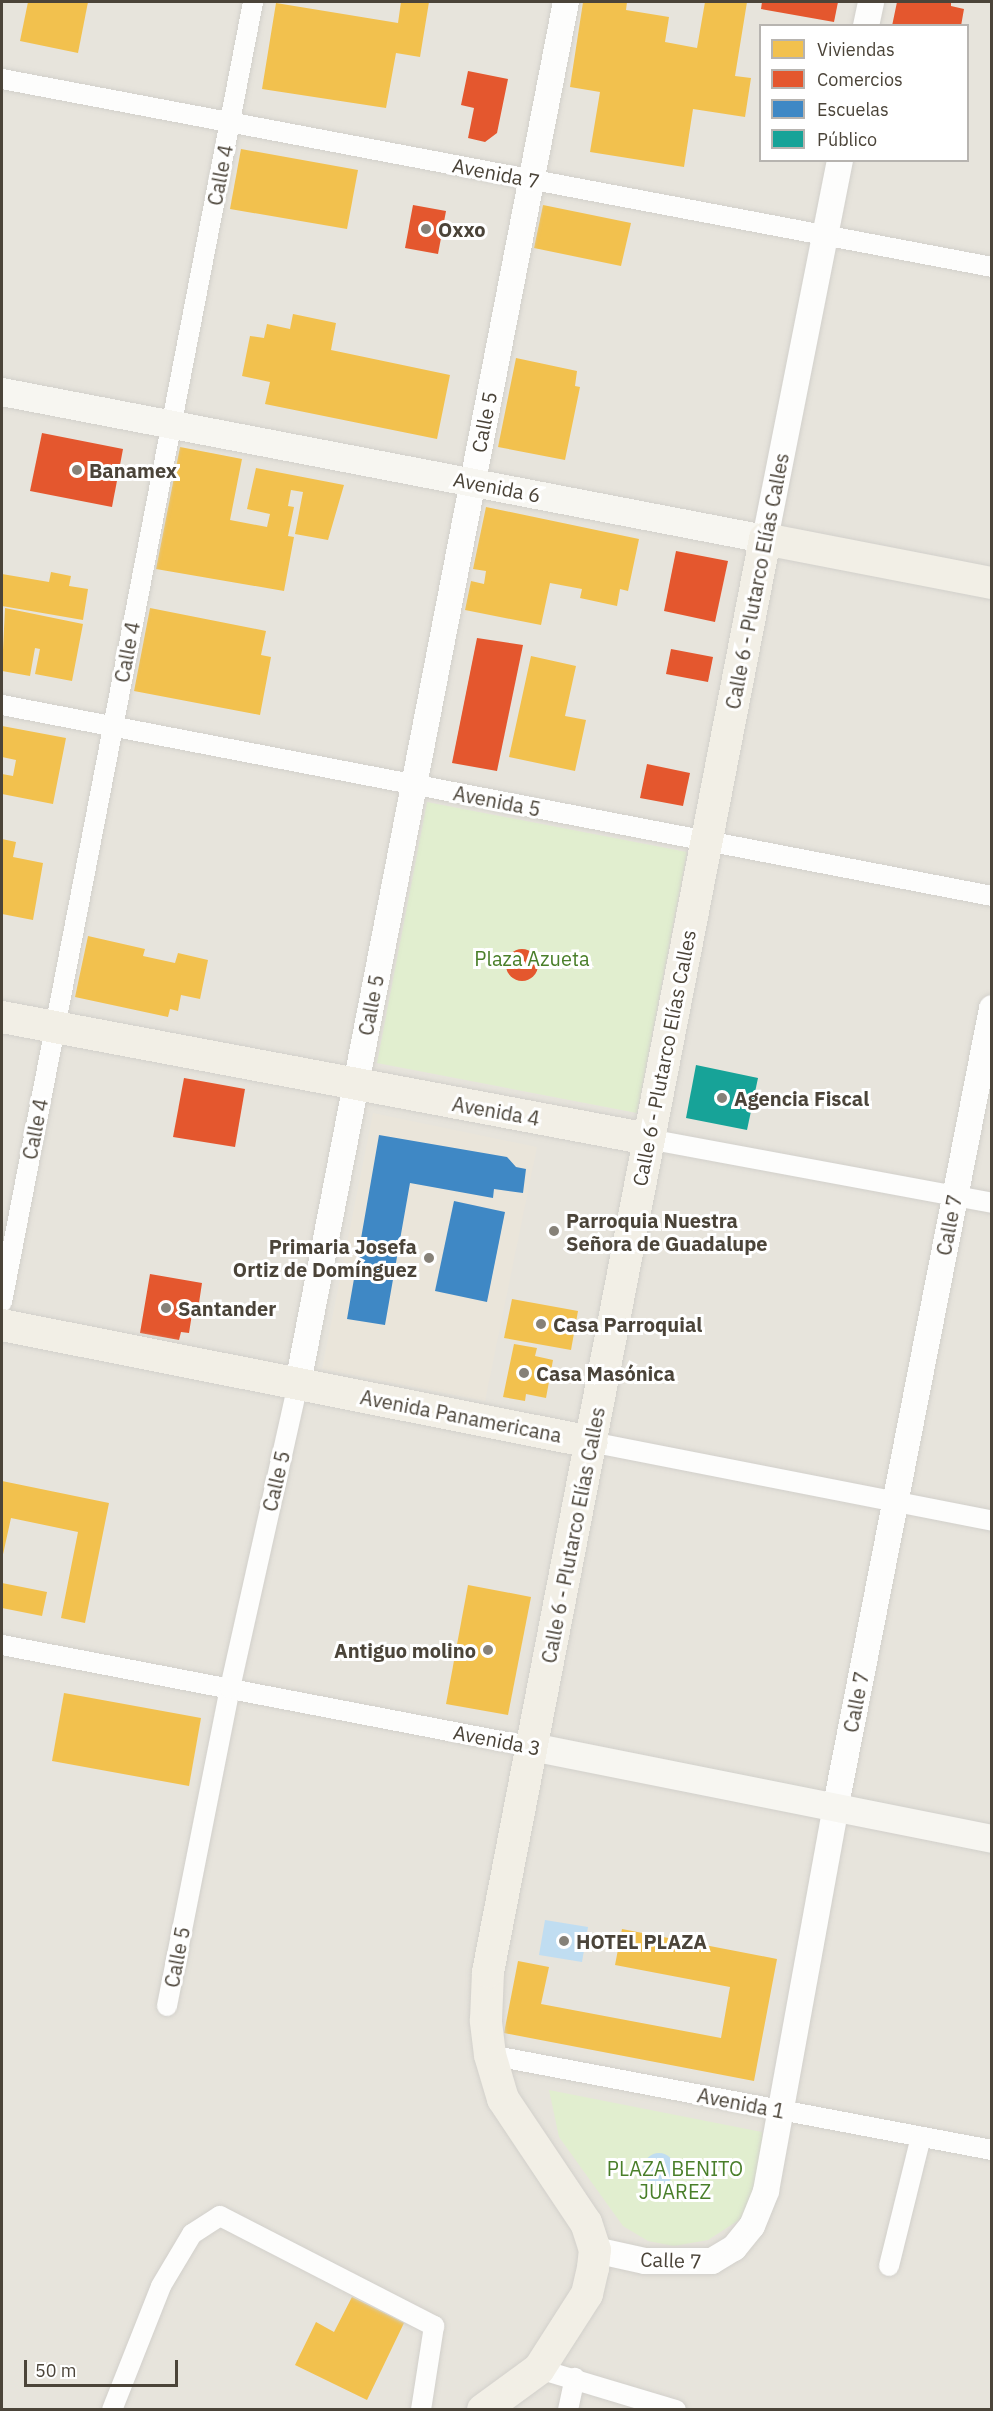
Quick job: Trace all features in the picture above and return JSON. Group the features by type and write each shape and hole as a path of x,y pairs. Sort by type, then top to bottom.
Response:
{"main road":[{"name":"Avenida 6","path":"2,392 992,583"},
{"name":"Calle 6 - Plutarco Elías Calles","path":"595,2250 586,2223 503,2099 490,2055 486,2020 488,1972 765,539"},
{"name":"Avenida 4","path":"2,1017 648,1139"},
{"name":"Avenida Panamericana","path":"2,1325 591,1442"},
{"name":"Avenida 3","path":"532,1747 835,1810 992,1839"},
{"path":"483,2409 539,2369 587,2295 595,2250"}],"street":[{"name":"Calle 4","path":"2,1302 253,2"},
{"name":"Calle 5","path":"167,2006 230,1688 298,1383 566,2"},
{"path":"866,24 871,2"},
{"name":"Avenida 7","path":"2,79 992,267"},
{"name":"Calle 6 - Plutarco Elías Calles","path":"765,539 840,162"},
{"name":"Avenida 5","path":"2,705 992,897"},
{"name":"Calle 7","path":"595,2250 682,2264 712,2261 734,2248 752,2226 766,2191 835,1810 992,1008"},
{"name":"Avenida 4","path":"648,1139 992,1203"},
{"name":"Avenida Panamericana","path":"591,1442 992,1521"},
{"name":"Avenida 3","path":"2,1645 532,1747"},
{"name":"Avenida 1","path":"490,2055 992,2150"},
{"path":"889,2266 921,2137"},
{"path":"112,2409 161,2286 192,2234 220,2216 434,2326 421,2409"},
{"path":"539,2369 676,2409"},
{"path":"568,2409 575,2378"}],"shaded area":[{"path":"2,2 991,2 991,2409 2,2409"},
{"name":"Primaria Josefa Ortiz de Domínguez","path":"373,1113 537,1147 485,1401 322,1369"}],"green space":[{"name":"Plaza Azueta","path":"427,802 687,852 637,1113 377,1063"},
{"name":"PLAZA BENITO JUAREZ","path":"549,2090 762,2132 763,2157 753,2201 739,2220 708,2240 674,2246 648,2241 623,2226 559,2137"}],"water":[{"name":"HOTEL PLAZA","path":"545,1920 588,1927 582,1962 539,1955"},
{"path":"659,2153 670,2158 675,2169 670,2180 659,2185 648,2180 643,2169 648,2158"}],"building: Viviendas":[{"path":"28,2 88,2 78,53 20,41"},
{"path":"401,2 429,2 420,57 396,53 386,108 262,89 276,3 398,23"},
{"path":"583,2 627,2 626,10 669,17 665,42 697,48 705,2 747,2 735,76 751,78 745,117 693,109 684,167 590,152 600,92 570,87"},
{"path":"241,149 358,170 347,229 230,209"},
{"path":"543,205 631,223 621,266 534,248"},
{"path":"293,314 336,323 331,350 450,375 437,439 265,404 270,382 242,376 250,336 264,338 267,324 290,329"},
{"path":"516,358 577,371 575,386 580,387 565,460 498,447"},
{"path":"180,447 242,459 230,520 267,527 270,514 247,509 256,468 344,485 328,540 295,534 303,492 291,490 288,506 294,507 288,536 294,537 284,591 156,569"},
{"path":"486,507 639,539 628,591 620,589 617,606 580,598 582,589 550,583 541,625 465,610 471,581 484,584 486,571 473,569"},
{"path":"51,572 71,576 69,586 88,589 83,620 2,606 2,574 49,582"},
{"path":"5,608 83,624 72,681 35,674 40,649 35,648 30,676 2,671"},
{"path":"150,608 266,631 261,655 271,657 260,715 134,691"},
{"path":"531,656 576,666 565,716 586,720 575,771 509,757"},
{"path":"2,726 66,738 53,804 2,794 2,774 13,776 16,760 2,757"},
{"path":"2,839 16,842 13,857 43,863 33,920 2,914"},
{"path":"88,936 145,949 143,956 175,963 178,953 208,960 200,999 181,995 178,1011 170,1009 168,1017 75,997"},
{"name":"Casa Parroquial","path":"512,1299 578,1311 571,1350 504,1338"},
{"name":"Casa Masónica","path":"514,1344 537,1348 535,1356 553,1360 546,1398 526,1394 525,1401 503,1397"},
{"path":"2,1481 109,1503 85,1623 61,1618 78,1532 11,1518 2,1559"},
{"path":"2,1583 47,1592 42,1616 2,1608"},
{"name":"Antiguo molino","path":"468,1585 531,1597 508,1715 446,1704"},
{"path":"64,1693 201,1718 189,1786 52,1761"},
{"name":"HOTEL PLAZA","path":"622,1929 777,1959 754,2081 504,2033 518,1961 549,1967 541,2004 721,2038 730,1987 615,1965"},
{"path":"352,2297 404,2323 367,2400 295,2365 316,2322 334,2332"}],"building: Comercios":[{"path":"762,2 838,2 834,22 761,9"},
{"path":"897,2 951,2 951,6 964,9 961,24 892,24"},
{"path":"468,71 508,79 497,133 485,142 468,138 474,108 461,105"},
{"name":"Oxxo","path":"413,205 446,211 438,254 405,248"},
{"name":"Banamex","path":"42,433 123,449 112,507 30,491"},
{"path":"676,551 728,561 715,622 664,611"},
{"path":"477,638 523,645 497,771 452,763"},
{"path":"671,649 713,657 708,682 666,674"},
{"path":"647,764 690,773 683,806 640,798"},
{"path":"522,949 533,954 538,965 533,976 522,981 511,976 506,965 511,954"},
{"path":"184,1078 245,1089 235,1147 173,1137"},
{"name":"Santander","path":"150,1274 202,1283 199,1303 190,1302 188,1313 192,1314 189,1333 181,1332 179,1340 140,1333"}],"building: Escuelas":[{"path":"379,1135 507,1157 516,1167 526,1169 523,1193 494,1189 493,1198 410,1183 385,1325 347,1319"},
{"path":"454,1201 505,1212 487,1302 435,1291"}],"building: Público":[{"name":"Agencia Fiscal","path":"696,1065 758,1078 747,1130 686,1118"}],"place":[{"name":"Oxxo","path":"426,229"},
{"name":"Banamex","path":"77,470"},
{"name":"Agencia Fiscal","path":"722,1098"},
{"name":"Parroquia Nuestra Señora de Guadalupe","path":"554,1231"},
{"name":"Primaria Josefa Ortiz de Domínguez","path":"429,1258"},
{"name":"Santander","path":"166,1308"},
{"name":"Casa Parroquial","path":"541,1324"},
{"name":"Casa Masónica","path":"524,1373"},
{"name":"Antiguo molino","path":"488,1650"},
{"name":"HOTEL PLAZA","path":"564,1941"}]}
